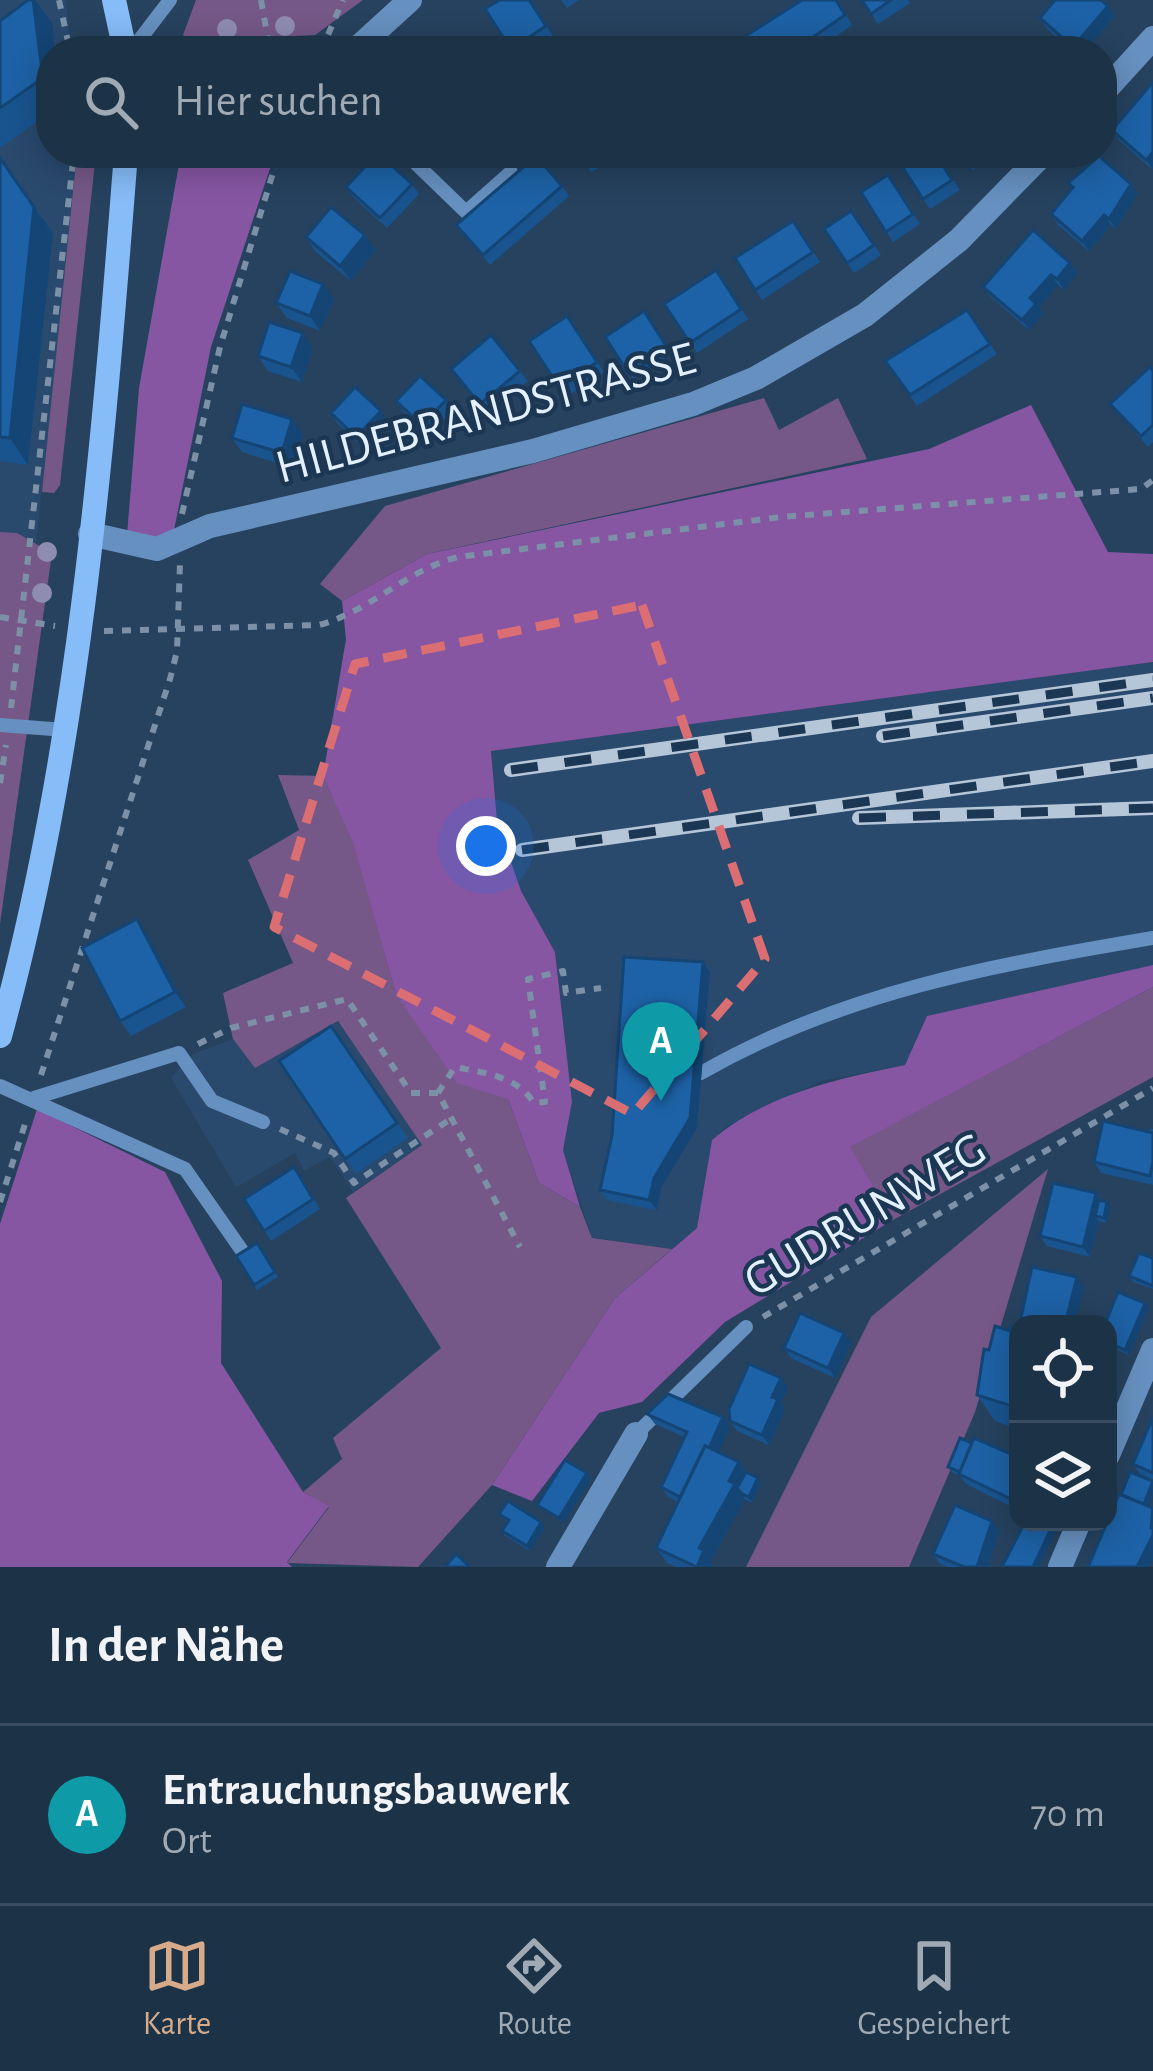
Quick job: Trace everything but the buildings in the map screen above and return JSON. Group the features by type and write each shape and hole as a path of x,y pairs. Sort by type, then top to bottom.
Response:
{"main road":[{"path":"114,0 124,36"},
{"path":"0,1036 35,896 65,730 90,534 124,168"}],"street":[{"path":"370,36 410,0"},
{"path":"1117,78 1153,38"},
{"name":"HILDEBRANDSTRASSE","path":"90,534 139,549 157,549 210,526 533,451 693,404 756,378 865,315 959,240 1029,168"},
{"path":"1117,1434 1153,1350"},
{"path":"557,1567 636,1435"},
{"path":"1060,1567 1075,1531"}],"lane":[{"path":"140,36 170,0"},
{"path":"421,168 466,212 511,172"},
{"path":"4,726 65,730"},
{"path":"701,1073 834,1008 968,970 1153,938"},
{"path":"34,1098 179,1054 212,1101 263,1122"},
{"path":"0,1086 185,1169 244,1256"},
{"name":"GUDRUNWEG","path":"636,1435 746,1327"}],"path":[{"path":"59,0 67,36"},
{"path":"261,0 271,36"},
{"path":"328,36 343,0"},
{"path":"0,783 72,168"},
{"path":"0,1202 170,679 179,629 183,499 220,347 274,168"},
{"path":"0,616 77,628 287,627 344,618 426,565 458,556 781,517 1141,489 1153,479"},
{"path":"439,1093 455,1067 496,1076 525,1089 534,1103 545,1102 528,979 563,971 566,993 602,988"},
{"path":"179,1054 231,1028 347,1000 411,1093 439,1093"},
{"name":"GUDRUNWEG","path":"746,1327 1153,1088"},
{"path":"439,1093 520,1247"},
{"path":"263,1122 334,1153 354,1183 452,1118"}],"highlighted area":[{"path":"642,605 765,959 633,1114 274,927 355,664"}],"shaded area":[{"path":"0,0 66,0 70,36 36,36 36,168 77,168 36,543 0,532"},
{"path":"196,0 363,0 315,35 183,35"},
{"path":"75,168 94,168 60,485 54,493 42,492"},
{"path":"178,168 270,168 211,347 173,535 155,544 127,535 139,388"},
{"path":"764,398 779,430 838,398 867,459 427,554 342,601 320,584 385,506"},
{"path":"1031,405 1108,552 1153,554 1153,662 491,751 497,821 521,891 555,952 572,1102 563,1150 580,1207 539,1183 508,1099 457,1083 396,994 353,842 323,776 346,639 342,601 427,554 929,449"},
{"path":"0,532 17,533 52,553 0,924"},
{"path":"1153,662 1153,965 927,1016 905,1065 821,1081 728,1126 712,1140 698,1227 672,1249 592,1238 563,1150 572,1102 555,952 521,891 497,821 491,751"},
{"path":"278,775 323,776 354,842 396,994 508,1099 539,1183 580,1207 592,1238 672,1249 615,1298 492,1485 418,1567 287,1563 329,1507 303,1492 342,1459 333,1438 441,1348 346,1198 422,1145 338,1021 255,1068 233,1039 223,993 293,963 248,860 299,830"},
{"path":"1153,965 1153,987 850,1147 893,1220 725,1322 642,1402 599,1413 532,1501 492,1485 615,1298 697,1228 712,1140 779,1100 905,1065 927,1016"},
{"path":"1153,987 1153,1077 893,1220 849,1147"},
{"path":"338,1021 422,1145 353,1192 330,1157 304,1171 295,1153 236,1187 171,1078 193,1054 233,1039 255,1068"},
{"path":"37,1109 165,1172 222,1281 221,1363 303,1492 329,1506 287,1562 292,1567 0,1567 0,1224"},
{"path":"1048,1169 975,1412 909,1567 746,1567 871,1317"}],"railway":[{"path":"511,770 1153,680"},
{"path":"883,736 1153,698"},
{"path":"522,850 1153,761"},
{"path":"859,818 1153,808"}],"place":[{"name":"Entrauchungsbauwerk","path":"661,1101"}]}
